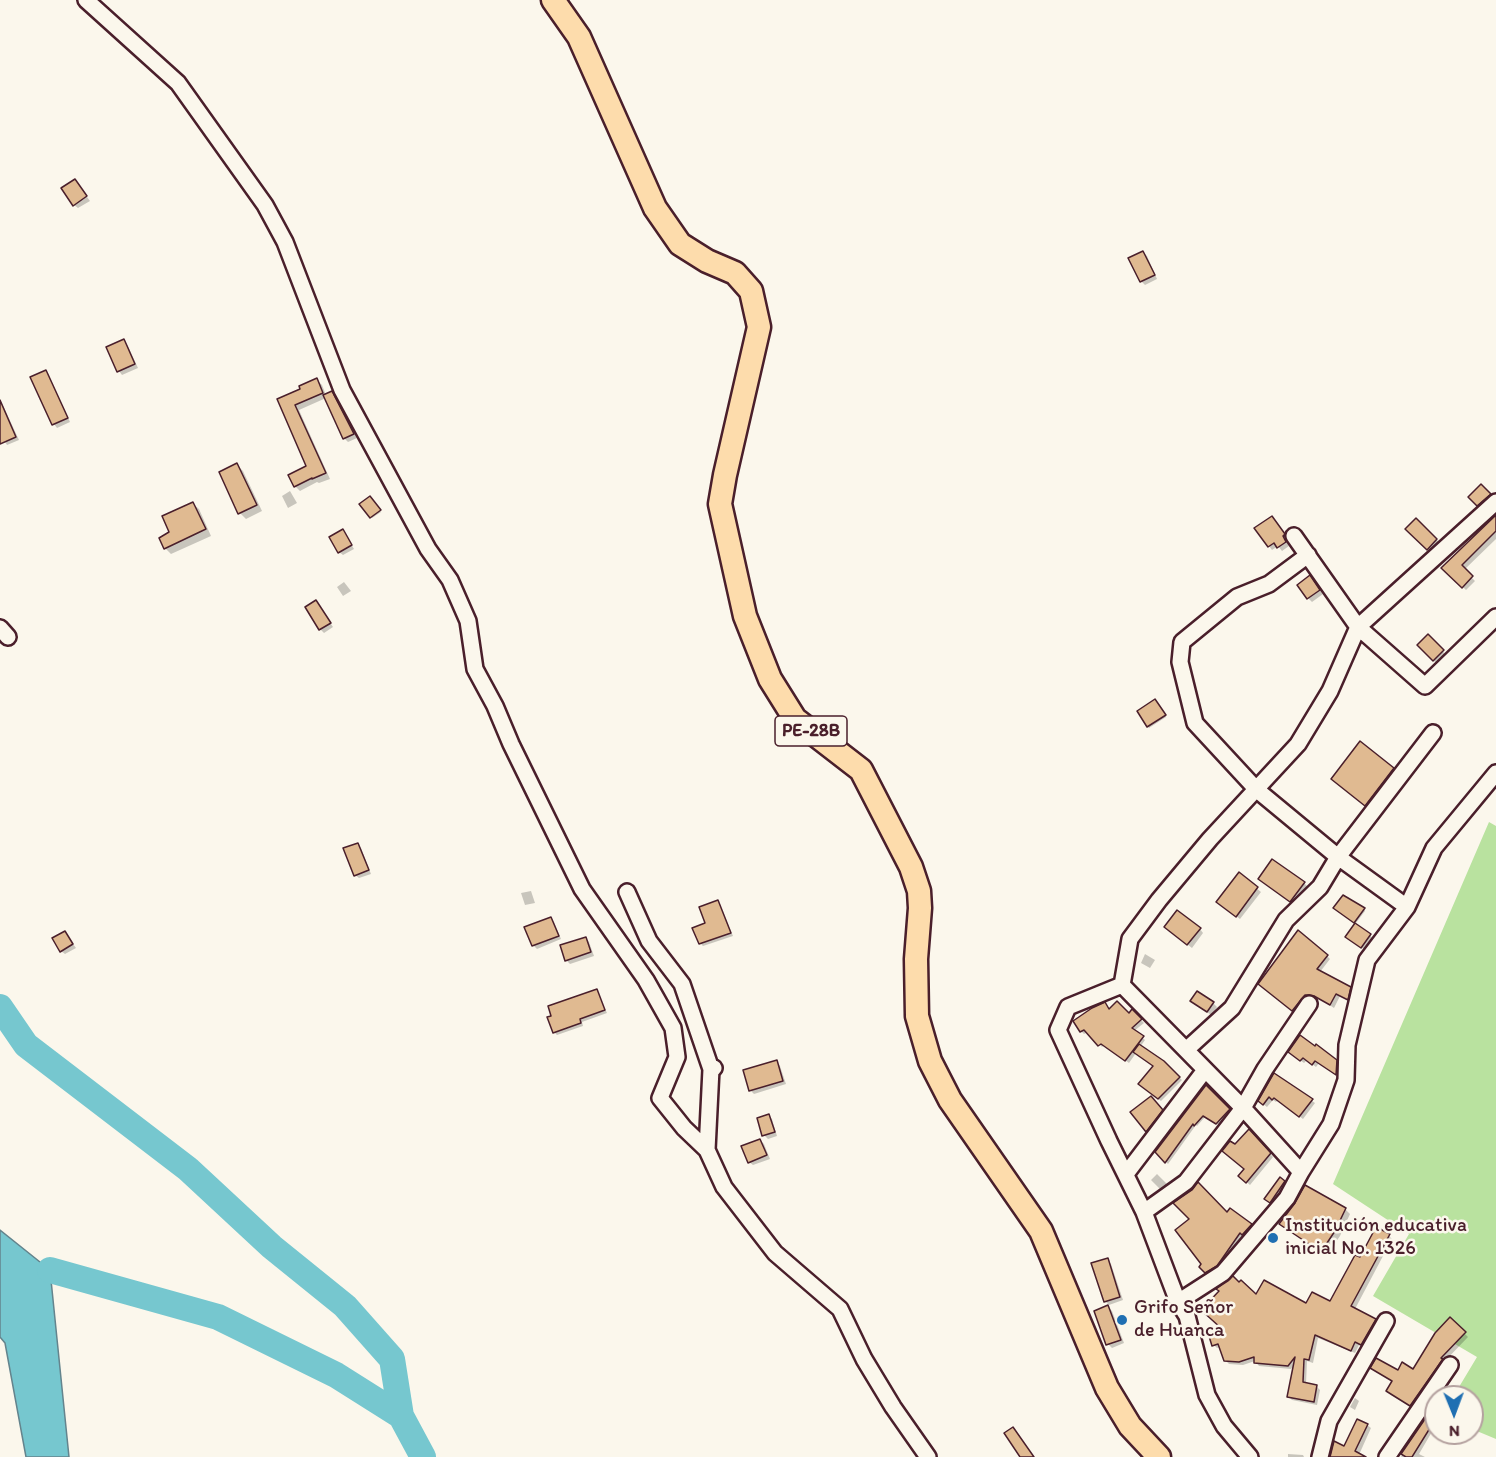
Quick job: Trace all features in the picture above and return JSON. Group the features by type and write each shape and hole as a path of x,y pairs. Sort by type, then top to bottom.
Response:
{"highway":[{"name":"PE-28B","path":"553,0 579,37 655,208 680,244 707,261 735,273 751,291 759,327 720,504 745,616 770,679 795,719 861,770 911,867 919,891 920,908 916,959 917,1016 930,1061 950,1100 1041,1231 1107,1388 1130,1426 1159,1457"}],"street":[{"path":"86,0 178,83 265,206 285,242 342,390 428,549 450,580 468,621 475,669 495,706 511,744 582,889 646,980 674,1028 677,1057 660,1098 684,1128 707,1150 724,1186 775,1253 840,1309 864,1359 893,1407 928,1457"},
{"path":"1122,985 1130,939 1210,839 1298,744 1330,691 1358,627 1496,502"},
{"path":"1294,536 1358,627 1425,686 1496,617"},
{"path":"1308,555 1269,584 1237,597 1182,642 1180,662 1195,723 1257,790 1338,857 1407,907"},
{"path":"1186,1050 1232,1008 1286,920 1320,887 1338,857 1433,733"},
{"path":"1178,1302 1223,1273 1287,1198 1331,1124 1346,1080 1347,1045 1367,960 1407,907 1434,849 1496,773"},
{"path":"627,892 648,941 682,984 713,1069 707,1150"},
{"path":"1122,985 1243,1108 1301,1172"},
{"path":"1122,985 1068,1007 1058,1030 1144,1212 1178,1302 1187,1316 1207,1395 1224,1426 1250,1457"},
{"path":"1144,1212 1186,1182 1243,1108 1309,1004"},
{"path":"1126,1173 1205,1070"},
{"path":"1320,1457 1329,1421 1386,1321"},
{"path":"1387,1457 1450,1365"}],"green space":[{"path":"1489,822 1496,826 1496,1439 1484,1434 1484,1385 1460,1385 1477,1357 1373,1296 1409,1234 1333,1184"}],"water":[{"path":"0,1230 50,1270 69,1457 26,1457 5,1343 0,1337"}],"building":[{"path":"75,179 87,196 73,206 61,188"},
{"path":"1143,251 1155,275 1140,282 1128,258"},
{"path":"124,339 135,364 117,372 106,347"},
{"path":"46,370 68,418 52,425 30,377"},
{"path":"317,378 323,393 295,405 326,473 294,487 288,475 306,466 277,399 300,389 299,386"},
{"path":"332,391 354,434 343,439 323,395"},
{"path":"0,400 16,437 0,444"},
{"path":"237,463 257,505 238,514 219,472"},
{"path":"1481,484 1491,494 1477,506 1468,497"},
{"path":"370,496 381,510 370,518 359,504"},
{"path":"193,502 206,529 164,549 159,538 169,532 162,516"},
{"path":"1496,515 1496,531 1462,565 1473,576 1462,588 1441,568"},
{"path":"1272,516 1285,534 1283,536 1286,542 1277,548 1274,543 1268,547 1254,528"},
{"path":"1416,518 1437,539 1427,550 1405,529"},
{"path":"343,529 352,545 338,553 329,537"},
{"path":"1310,575 1320,590 1307,599 1297,585"},
{"path":"316,600 331,623 319,630 305,607"},
{"path":"1428,634 1444,650 1433,661 1417,645"},
{"path":"1155,699 1166,715 1147,727 1137,711"},
{"path":"1360,741 1394,768 1365,806 1331,779"},
{"path":"358,843 369,870 354,876 343,848"},
{"path":"1272,859 1305,882 1290,902 1258,879"},
{"path":"1239,872 1258,887 1236,917 1216,902"},
{"path":"1343,895 1365,908 1354,923 1333,908"},
{"path":"718,900 731,933 699,944 692,928 705,923 699,907"},
{"path":"1177,910 1201,928 1187,945 1164,927"},
{"path":"551,917 559,936 532,946 524,927"},
{"path":"1355,923 1371,934 1361,948 1345,937"},
{"path":"1298,930 1328,955 1317,969 1351,987 1348,1000 1336,994 1330,1005 1314,996 1305,995 1292,1011 1258,984"},
{"path":"65,931 73,944 60,952 52,938"},
{"path":"586,937 591,952 565,961 560,945"},
{"path":"597,989 605,1010 580,1019 581,1023 553,1033 547,1017 551,1016 548,1006"},
{"path":"1197,991 1214,1002 1207,1012 1190,1001"},
{"path":"1117,1001 1129,1013 1132,1009 1142,1019 1132,1028 1144,1036 1125,1061 1101,1044 1098,1046 1084,1030 1080,1032 1073,1021 1105,1002 1109,1009"},
{"path":"1300,1035 1337,1060 1336,1075 1315,1061 1312,1065 1303,1058 1300,1061 1288,1052"},
{"path":"1139,1044 1164,1061 1180,1077 1158,1099 1138,1084 1153,1066 1133,1052"},
{"path":"777,1060 783,1081 749,1091 743,1070"},
{"path":"1274,1073 1313,1099 1299,1117 1274,1098 1272,1100 1269,1097 1263,1105 1258,1101"},
{"path":"1206,1085 1230,1109 1216,1124 1203,1116 1194,1126 1193,1124 1165,1163 1155,1152"},
{"path":"1151,1096 1163,1110 1146,1132 1130,1112"},
{"path":"769,1114 775,1132 762,1136 757,1118"},
{"path":"1249,1129 1271,1153 1246,1183 1238,1176 1244,1169 1222,1151 1230,1141 1235,1144"},
{"path":"760,1139 767,1155 748,1163 741,1146"},
{"path":"1280,1177 1285,1181 1270,1203 1264,1199"},
{"path":"1198,1182 1227,1212 1230,1208 1252,1224 1242,1235 1240,1233 1217,1266 1205,1273 1199,1267 1201,1264 1175,1230 1189,1219 1173,1203 1192,1190"},
{"path":"1305,1185 1346,1208 1321,1252 1279,1224"},
{"path":"1376,1227 1390,1234 1351,1306 1376,1319 1361,1345 1355,1342 1351,1351 1315,1335 1309,1360 1304,1359 1303,1382 1317,1385 1314,1402 1287,1397 1295,1357 1288,1366 1254,1363 1254,1357 1239,1362 1224,1361 1218,1344 1212,1346 1208,1333 1222,1329 1201,1310 1219,1291 1216,1289 1233,1276 1256,1294 1264,1280 1306,1303 1312,1292 1330,1301 1355,1255 1360,1257"},
{"path":"1108,1258 1120,1297 1104,1302 1091,1263"},
{"path":"1108,1305 1121,1340 1106,1345 1094,1311"},
{"path":"1450,1317 1466,1332 1441,1358 1443,1359 1410,1406 1386,1391 1392,1381 1370,1368 1376,1358 1398,1370 1402,1362 1413,1369 1435,1333"},
{"path":"1357,1419 1368,1424 1355,1451 1366,1457 1330,1457 1334,1441 1344,1446"},
{"path":"1424,1420 1424,1438 1412,1457 1401,1454"},
{"path":"1013,1427 1034,1457 1020,1457 1004,1433"}],"waterway":[{"path":"0,1007 26,1045 188,1169 272,1247 345,1306 392,1359 401,1416"},
{"path":"50,1270 218,1317 336,1375 401,1416 423,1457"}],"place":[{"name":"Institución educativa inicial No. 1326","path":"1273,1238"},
{"name":"Grifo Señor de Huanca","path":"1122,1320"}]}
